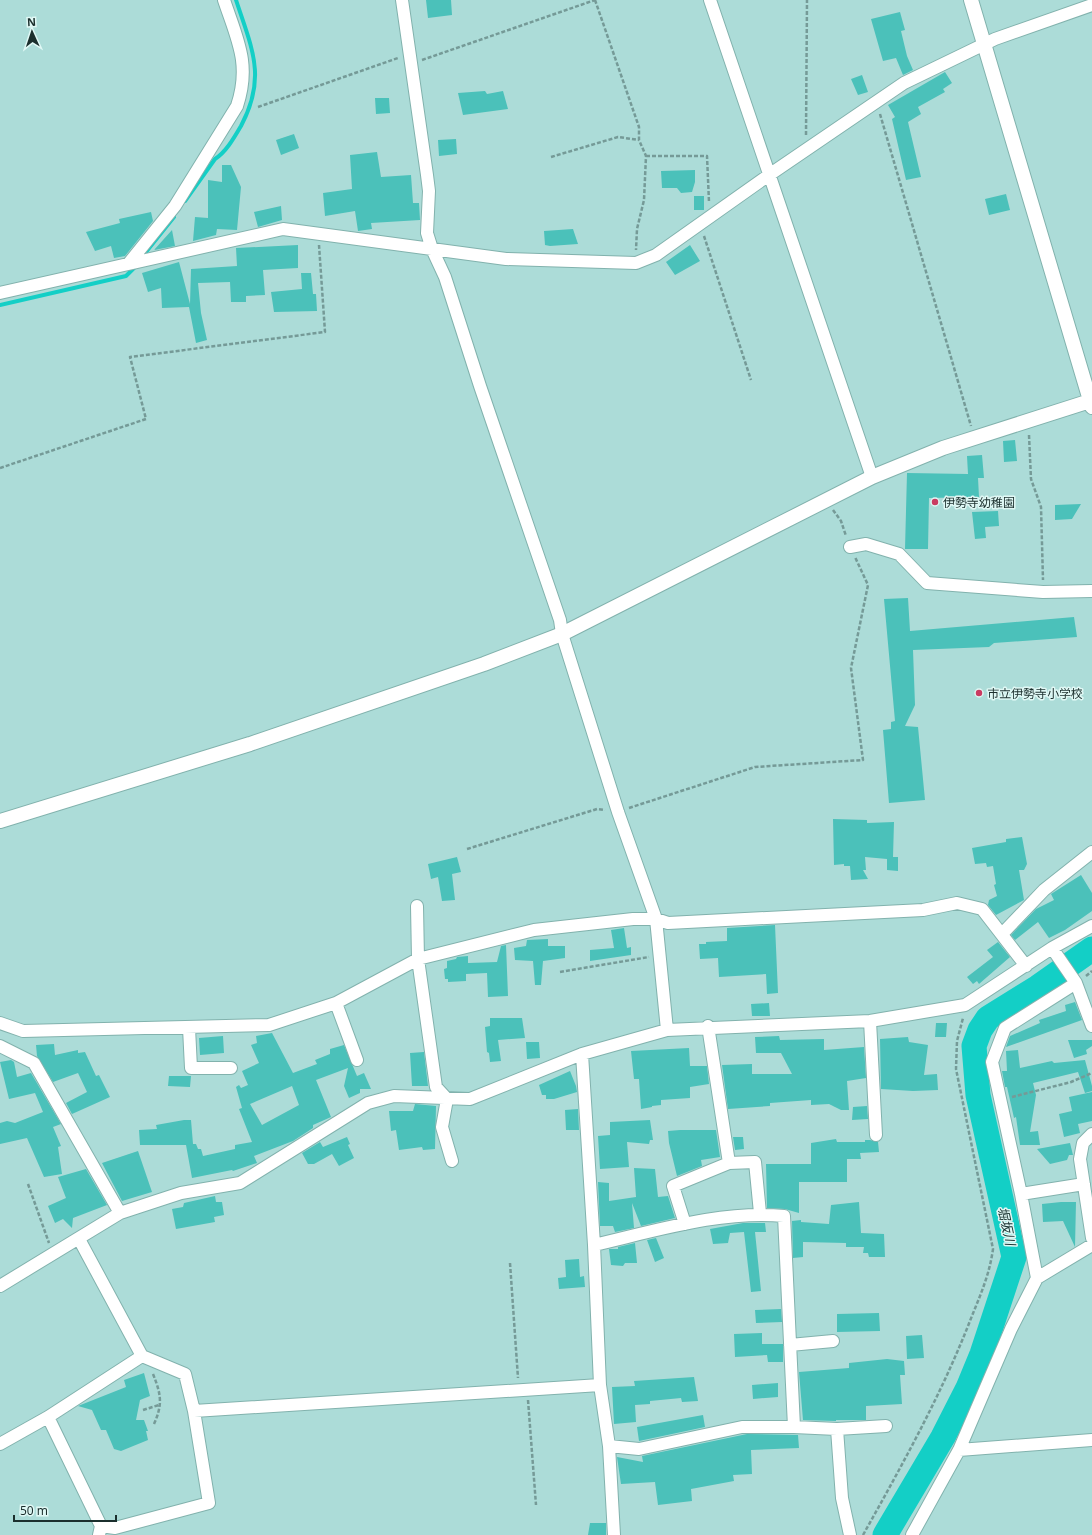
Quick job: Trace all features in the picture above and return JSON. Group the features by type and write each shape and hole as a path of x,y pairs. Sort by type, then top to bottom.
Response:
{"street":[{"path":"131,263 175,206 237,106 242,89 244,63 224,0"},
{"path":"402,0 427,175 427,233 445,277 480,386 560,620 562,634 618,812 656,920 666,1030"},
{"path":"710,0 872,477"},
{"path":"0,821 250,744 484,664 562,634 872,477 944,448 1024,422 1091,403 983,46 971,0"},
{"path":"0,293 283,230 506,258 636,263 656,255 769,175 904,84 995,39 1092,5"},
{"path":"850,547 866,544 899,554 927,583 1043,592 1092,591"},
{"path":"1002,934 1044,890 1092,852"},
{"path":"0,1022 23,1032 269,1025 336,1003 418,958 534,930 633,919 656,920 668,923 916,910 957,902 982,909 1026,966"},
{"path":"417,906 418,958 436,1087 447,1099"},
{"path":"0,1286 120,1213 181,1193 240,1183 368,1103 394,1096 470,1100 582,1054 666,1030 708,1026 870,1021 965,1005 1026,966 1054,951 1082,930 1092,926"},
{"path":"1054,951 1074,981 1092,1026"},
{"path":"1037,1278 1021,1194 992,1062 1005,1028 1074,981"},
{"path":"336,1003 357,1060"},
{"path":"870,1021 876,1135"},
{"path":"708,1026 729,1162"},
{"path":"189,1028 191,1068 231,1068"},
{"path":"0,1046 34,1063 120,1213"},
{"path":"582,1054 594,1246 600,1385 609,1446 614,1535"},
{"path":"447,1099 442,1127 452,1161"},
{"path":"1092,1134 1083,1143 1080,1159 1092,1238"},
{"path":"685,1224 673,1186 729,1162 755,1162 760,1213"},
{"path":"1021,1194 1084,1184"},
{"path":"594,1246 685,1224 760,1213 784,1216 794,1427"},
{"path":"48,1417 100,1530 115,1528 209,1504 194,1411 186,1374 142,1356 79,1239"},
{"path":"912,1535 959,1450 1011,1329 1037,1278 1092,1245"},
{"path":"790,1346 833,1341"},
{"path":"0,1444 48,1417 142,1356"},
{"path":"194,1411 600,1385"},
{"path":"609,1446 639,1449 742,1427 837,1429 886,1426"},
{"path":"837,1429 842,1498 850,1535"},
{"path":"959,1450 1092,1440"}],"path":[{"path":"258,107 595,0 639,127 639,140 646,156 644,200 637,229 636,263"},
{"path":"806,150 807,0"},
{"path":"876,102 974,438"},
{"path":"551,156 618,137 639,140"},
{"path":"646,156 707,156 705,220 751,380"},
{"path":"0,468 146,419 130,357 325,332 318,234"},
{"path":"1024,422 1029,431 1031,479 1041,507 1043,592"},
{"path":"467,849 597,809 618,812 755,767 863,760 851,668 868,585 850,547 841,521 826,500"},
{"path":"560,972 659,956"},
{"path":"863,1535 908,1455 952,1366 990,1270 993,1249 956,1070 957,1041 965,1005"},
{"path":"1008,1098 1070,1082 1092,1074"},
{"path":"28,1184 54,1254"},
{"path":"510,1263 536,1505"},
{"path":"142,1356 154,1374 159,1390 161,1409 154,1424"},
{"path":"143,1410 159,1405"}],"building":[{"path":"426,0 451,0 452,15 428,18"},
{"path":"900,12 905,30 901,31 907,56 913,70 903,75 896,58 883,61 871,19"},
{"path":"945,72 952,83 943,89 945,92 918,107 921,114 908,122 921,177 906,180 892,119 895,117 888,105"},
{"path":"862,75 868,92 858,95 851,79"},
{"path":"485,91 487,94 503,91 508,109 463,115 458,93"},
{"path":"375,98 389,98 390,113 376,114"},
{"path":"294,134 299,148 281,155 276,140"},
{"path":"456,139 457,154 439,156 438,140"},
{"path":"377,152 381,177 411,175 413,203 419,203 420,220 371,223 372,229 358,231 355,211 325,216 323,193 352,189 350,155"},
{"path":"222,165 231,165 241,187 237,230 217,229 216,235 193,241 195,217 208,218 208,180 222,182"},
{"path":"695,170 695,182 692,192 681,193 677,188 662,188 661,171"},
{"path":"1006,194 1010,210 989,215 985,199"},
{"path":"694,196 704,196 704,210 694,210"},
{"path":"281,206 282,220 258,227 254,212"},
{"path":"151,212 153,221 125,256 114,258 111,246 95,251 86,232 120,223 119,219"},
{"path":"573,229 578,244 545,245 544,231"},
{"path":"172,230 175,246 154,250"},
{"path":"298,245 298,268 263,270 265,295 246,296 246,302 231,302 230,282 198,283 201,313 207,340 196,343 189,307 162,308 161,288 148,292 142,273 179,262 190,304 191,269 237,266 236,248"},
{"path":"690,245 700,261 675,275 666,262"},
{"path":"301,273 311,273 313,294 316,294 317,311 274,312 271,292 302,289"},
{"path":"1015,440 1017,461 1004,462 1003,441"},
{"path":"982,455 984,478 978,478 979,497 929,498 928,549 905,549 907,473 968,474 967,456"},
{"path":"1081,504 1072,519 1055,520 1055,505"},
{"path":"998,511 999,526 985,527 986,538 975,539 972,512"},
{"path":"908,598 910,631 1074,617 1077,637 994,643 989,647 913,650 915,705 905,726 918,727 925,800 889,803 883,730 891,729 891,722 895,721 884,599"},
{"path":"833,819 867,820 867,823 894,822 893,857 898,857 898,871 887,870 887,859 865,857 866,870 863,870 868,879 851,880 850,866 844,866 844,864 834,865"},
{"path":"1022,837 1027,864 1024,870 1019,870 1024,900 996,915 988,905 989,900 997,896 994,885 996,884 993,866 987,867 986,863 975,864 972,848 1006,842 1006,839"},
{"path":"457,857 461,872 452,874 455,900 442,901 438,877 431,879 428,864"},
{"path":"1081,875 1092,893 1092,911 1065,930 1049,938 1038,922 1015,940 1011,935 1036,909 1054,900 1051,894"},
{"path":"775,925 778,993 767,994 766,974 719,977 718,958 700,959 699,944 706,944 706,942 727,941 727,928"},
{"path":"624,928 627,948 631,947 631,955 590,961 590,950 614,948 611,930"},
{"path":"548,939 548,946 565,946 565,958 543,961 541,985 535,985 533,961 515,960 514,948 526,946 527,940"},
{"path":"998,942 1010,957 979,984 977,981 973,984 967,977 993,957 987,950"},
{"path":"506,945 508,996 488,997 487,973 466,974 466,981 448,982 448,979 445,979 444,969 447,968 447,961 456,959 457,957 468,956 468,963 497,962 501,946"},
{"path":"1075,1002 1082,1020 1006,1047 1010,1036 1040,1023 1039,1020 1066,1011 1065,1005"},
{"path":"769,1003 770,1016 752,1016 751,1004"},
{"path":"490,1018 522,1018 525,1038 498,1040 501,1061 490,1062 489,1053 487,1052 485,1027 490,1026"},
{"path":"936,1023 947,1023 946,1037 935,1037"},
{"path":"272,1033 293,1073 317,1064 315,1060 330,1054 330,1049 344,1045 357,1076 364,1073 371,1089 360,1089 360,1093 349,1098 344,1086 348,1068 316,1080 331,1117 313,1125 313,1128 293,1141 254,1156 257,1163 233,1171 192,1178 186,1145 140,1145 139,1130 157,1129 156,1125 191,1120 193,1144 196,1144 198,1149 201,1149 203,1156 235,1149 235,1145 252,1142 239,1109 242,1108 236,1087 239,1085 241,1088 248,1085 242,1071 259,1063 251,1045 257,1043 256,1036","holes":["292,1086 299,1105 262,1125 250,1104"]},
{"path":"223,1036 224,1053 200,1055 199,1038"},
{"path":"779,1036 780,1040 824,1039 824,1050 864,1047 866,1078 847,1081 849,1110 841,1110 829,1104 811,1105 811,1100 770,1103 770,1106 728,1109 722,1065 752,1064 752,1074 792,1074 781,1053 756,1053 755,1037"},
{"path":"908,1037 909,1042 928,1045 924,1075 937,1074 938,1090 913,1091 881,1089 880,1039"},
{"path":"1068,1040 1092,1040 1092,1046 1086,1050 1087,1054 1074,1058"},
{"path":"526,1042 539,1042 540,1058 527,1059"},
{"path":"54,1044 55,1055 78,1050 78,1053 85,1052 96,1076 99,1075 110,1097 72,1114 66,1103 87,1092 78,1073 53,1082 37,1056 36,1045"},
{"path":"689,1048 690,1066 707,1066 709,1084 690,1087 690,1098 661,1100 661,1105 641,1109 639,1079 634,1079 631,1051"},
{"path":"1018,1050 1020,1068 1052,1061 1054,1063 1085,1060 1092,1086 1092,1091 1085,1093 1078,1072 1033,1083 1036,1095 1030,1132 1038,1131 1040,1145 1020,1145 1016,1117 1014,1118 1007,1087 1005,1087 1002,1071 1007,1071 1006,1051"},
{"path":"424,1052 428,1086 412,1086 410,1053"},
{"path":"11,1060 14,1062 17,1077 31,1073 61,1124 53,1127 61,1146 58,1147 62,1174 44,1177 27,1138 0,1144 0,1123 7,1121 15,1123 43,1112 35,1093 9,1099 0,1062"},
{"path":"570,1071 577,1092 554,1099 546,1099 546,1095 542,1095 539,1085"},
{"path":"169,1076 191,1076 190,1087 168,1086"},
{"path":"1092,1092 1092,1121 1078,1124 1080,1133 1064,1137 1059,1114 1072,1111 1069,1097"},
{"path":"415,1104 436,1106 435,1149 423,1150 422,1147 399,1150 396,1130 391,1131 389,1111 413,1111"},
{"path":"867,1106 868,1119 852,1120 853,1107"},
{"path":"578,1109 579,1130 566,1130 565,1110"},
{"path":"650,1120 653,1140 650,1140 649,1144 627,1142 629,1167 600,1169 598,1136 610,1135 610,1122"},
{"path":"716,1130 720,1157 701,1160 702,1166 677,1176 669,1143 668,1131"},
{"path":"347,1137 350,1144 348,1145 354,1158 339,1166 332,1154 314,1164 308,1164 302,1153 320,1142 323,1147"},
{"path":"733,1137 743,1137 744,1149 735,1150"},
{"path":"836,1139 837,1142 865,1142 865,1140 870,1140 878,1142 879,1152 860,1153 861,1159 847,1159 847,1182 799,1182 799,1213 785,1209 767,1208 766,1164 811,1164 811,1143"},
{"path":"1070,1143 1073,1155 1069,1155 1067,1160 1050,1164 1037,1149"},
{"path":"138,1151 152,1192 122,1201 102,1163"},
{"path":"634,1168 655,1169 658,1197 668,1196 675,1218 641,1226 632,1203 634,1228 615,1232 613,1226 600,1226 598,1182 609,1183 609,1201 636,1197"},
{"path":"86,1169 107,1205 73,1218 72,1228 63,1219 55,1223 48,1206 66,1198 58,1177"},
{"path":"215,1196 216,1202 222,1202 224,1215 214,1217 215,1222 176,1229 172,1209 183,1207 184,1203"},
{"path":"859,1202 861,1233 884,1234 885,1257 869,1257 868,1253 863,1253 864,1247 846,1247 846,1243 803,1242 803,1257 793,1258 792,1221 801,1220 801,1222 829,1224 831,1205"},
{"path":"1076,1202 1075,1247 1063,1221 1043,1222 1042,1204"},
{"path":"743,1223 765,1223 766,1232 755,1232 761,1291 751,1292 744,1232 730,1233 728,1243 713,1244 710,1229"},
{"path":"656,1238 664,1258 655,1262 647,1240"},
{"path":"635,1243 637,1263 625,1263 623,1266 611,1265 609,1249 618,1249 618,1247"},
{"path":"579,1259 580,1277 584,1276 585,1287 559,1289 558,1278 566,1277 565,1260"},
{"path":"781,1309 782,1322 756,1323 755,1310"},
{"path":"879,1313 880,1331 837,1332 837,1314"},
{"path":"762,1333 762,1344 783,1344 783,1362 768,1362 767,1355 735,1357 734,1334"},
{"path":"922,1335 924,1358 907,1359 906,1336"},
{"path":"887,1359 904,1361 905,1375 900,1375 902,1404 866,1406 866,1420 803,1420 799,1372 849,1368 849,1363"},
{"path":"144,1373 150,1396 140,1400 136,1420 144,1420 148,1431 146,1431 148,1440 121,1451 114,1449 106,1430 101,1430 92,1410 78,1406 126,1387 124,1380"},
{"path":"694,1377 698,1401 682,1402 681,1398 650,1401 650,1404 635,1405 636,1422 614,1424 612,1387 635,1386 634,1381"},
{"path":"778,1383 778,1397 753,1399 752,1385"},
{"path":"703,1415 705,1427 639,1441 637,1427"},
{"path":"747,1434 798,1435 799,1448 751,1450 752,1474 733,1475 734,1481 691,1489 692,1501 658,1505 655,1482 621,1484 617,1457 643,1462 642,1456"},
{"path":"590,1523 606,1523 606,1535 588,1535"}],"waterway":[{"path":"185,201 215,159 226,149 236,135 249,109 255,78 254,63 247,33 236,0"},
{"path":"142,257 174,217"},
{"path":"0,305 126,276 136,266"},
{"name":"堀坂川","path":"885,1535 943,1437 968,1388 982,1354 1014,1257 978,1095 974,1046 980,1030 988,1018 1038,987 1092,949"}],"place":[{"name":"伊勢寺幼稚園","path":"935,502"},
{"name":"市立伊勢寺小学校","path":"979,693"}]}
